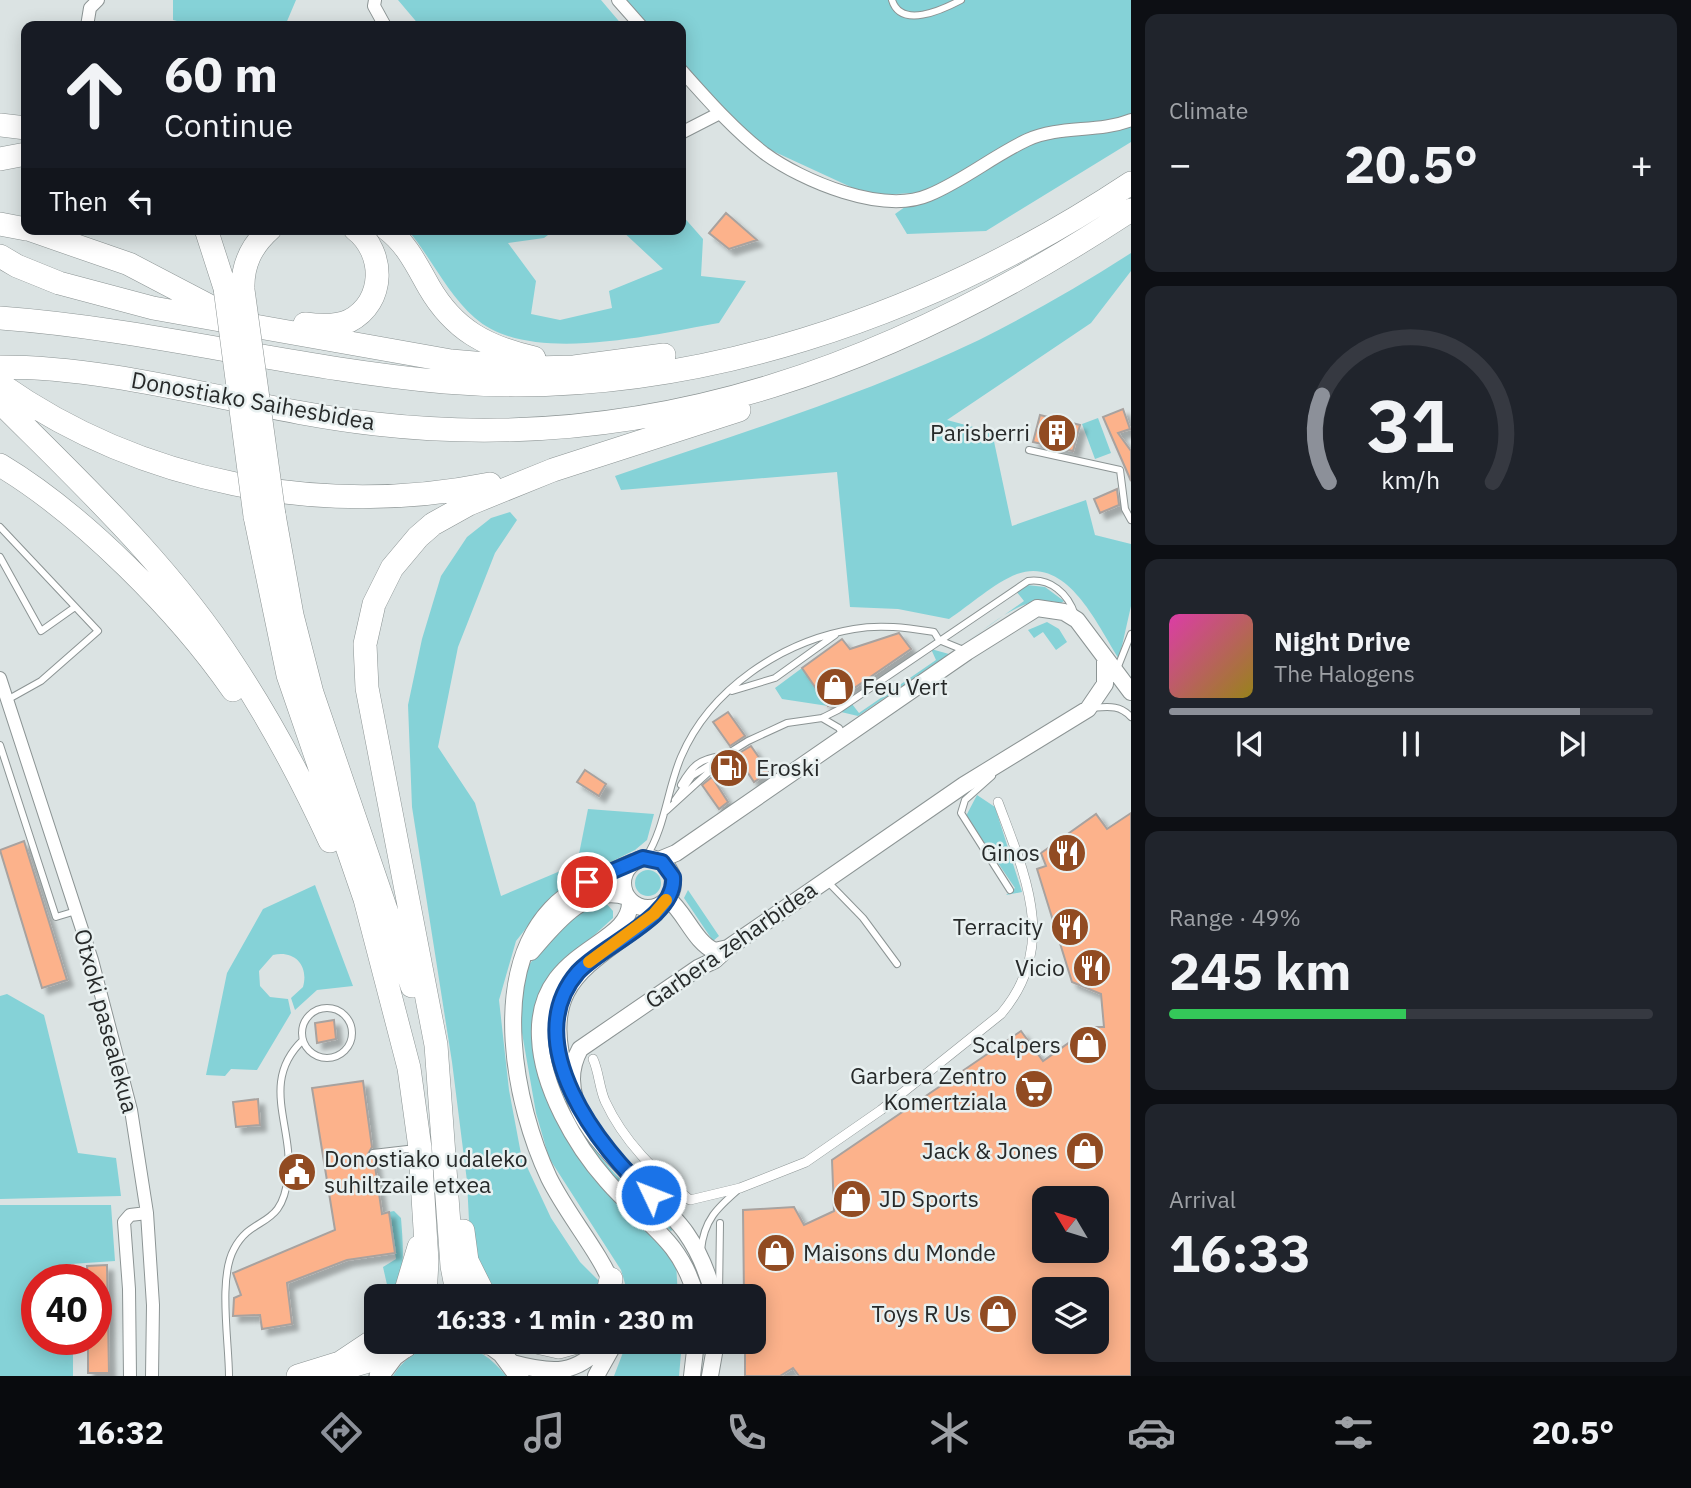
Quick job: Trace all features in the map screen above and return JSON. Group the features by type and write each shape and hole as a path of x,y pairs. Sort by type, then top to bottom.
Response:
{"highway":[{"path":"0,125 21,127"},
{"path":"0,159 21,155"},
{"name":"Donostiako Saihesbidea","path":"0,318 116,329 354,372 448,382 609,380 680,369 781,346 837,328 979,271 1040,239 1131,183"},
{"name":"Donostiako Saihesbidea","path":"0,367 105,375 295,413 442,430 565,428 676,411 782,385 848,362 953,314 1131,210"},
{"path":"41,235 130,264 194,295 213,308"},
{"path":"209,235 234,289"},
{"path":"247,235 232,259 234,289 288,675 365,899 409,1068 420,1147 426,1284"},
{"path":"234,289 256,244 264,235"},
{"path":"112,295 320,326 347,322 368,305 378,274 373,248 361,235"},
{"path":"393,235 410,254 443,309 474,338 516,354 574,367"},
{"path":"8,261 58,283 112,295 153,308 450,361 535,368 574,367 702,349 806,324 837,328"},
{"path":"0,384 45,414 88,437 192,475 281,492 330,497 450,492 553,470"},
{"path":"478,1284 467,1261 452,1120 367,688 364,664 368,624 387,577 418,537 460,508 553,470 707,422 753,404 782,385"},
{"path":"0,402 117,520 183,595 232,662 283,745 351,885 378,949"},
{"path":"0,465 97,541 187,632 219,670 266,740 351,885"},
{"path":"264,516 312,693 394,928 423,1028 442,1118"},
{"path":"436,1045 455,1284"},
{"path":"408,1284 425,1227"},
{"path":"298,1376 340,1363 364,1347"}],"main road":[{"path":"325,1376 386,1354"},
{"path":"379,1376 399,1354"},
{"path":"500,1354 516,1370"}],"street":[{"path":"88,21 90,8 98,0"},
{"path":"375,0 374,6 382,21"},
{"path":"618,0 637,21"},
{"path":"686,76 720,113 766,154 825,185 875,201 928,196 1027,140 1055,130 1131,120"},
{"path":"686,130 720,113"},
{"path":"608,1284 563,1205 537,1147 525,1104 513,1028 514,993 523,961 533,934 560,900 587,882 646,860 676,853 967,652 1037,608 1064,612 1077,620 1131,692"},
{"name":"Garbera zeharbidea","path":"570,1089 575,1059 582,1048 698,968 715,960 826,879 964,785 1088,709 1105,684 1111,666"},
{"name":"Otxoki pasealekua","path":"0,678 76,911 131,1110 147,1213 153,1305 152,1376"},
{"path":"593,1059 605,1101 619,1126 663,1178 690,1200 740,1188 806,1162 872,1116 1001,1014 1013,1000 1033,949 1033,919 1029,886 998,802"},
{"path":"646,860 624,876 629,899 625,923 563,968 545,1001 540,1039 551,1087 577,1139 606,1180 653,1223 677,1252 691,1284"},
{"path":"646,860 668,867 673,877 673,888 654,914 577,973 566,992 557,1031 560,1054 570,1089 590,1128 611,1155 678,1223 700,1256 711,1284"},
{"path":"523,961 562,919 598,895 613,893 645,908 665,901 678,906 706,947 715,951 728,948"},
{"path":"595,944 614,926 618,915 613,900 598,895"},
{"path":"130,1376 129,1289 124,1222 130,1214 147,1213"},
{"path":"516,1370 566,1370 588,1360 594,1354"},
{"path":"596,1376 608,1354"},
{"path":"692,1376 695,1354"},
{"path":"710,1376 714,1354"}],"lane":[{"path":"892,0 895,9 902,15 914,16 961,0"},
{"path":"1029,450 1120,470 1125,509 1131,520"},
{"path":"0,527 98,631 41,681 8,701"},
{"path":"0,557 41,631 75,607"},
{"path":"662,818 692,767 704,759 726,755 787,723 822,718 1028,581 1042,579 1061,590 1077,620"},
{"path":"646,860 656,842 682,754 727,693 765,661 820,637 890,626 934,632 939,640 967,652"},
{"path":"727,693 775,678 840,632"},
{"path":"1111,666 1122,663 1131,634"},
{"path":"1088,709 1114,706 1122,708 1131,717"},
{"path":"822,718 838,729 844,738"},
{"path":"0,745 56,917 76,911"},
{"path":"1010,890 961,813 969,795 1022,749"},
{"path":"675,800 709,775 726,755"},
{"path":"826,879 863,918 897,964"},
{"path":"229,1376 225,1273 241,1238 278,1213 286,1190 289,1172 281,1073 292,1051 303,1040 304,1024 315,1012 323,1009 340,1012 351,1024 348,1048 335,1057 319,1057 303,1040"},
{"path":"373,1153 444,1144"},
{"path":"700,1256 707,1220 715,1208 740,1188"},
{"path":"717,1284 720,1223"}],"shaded area":[{"path":"173,0 296,0 287,21 173,20"},
{"path":"398,0 601,0 619,21 416,21"},
{"path":"624,0 1131,0 1131,142 986,231 907,234 895,214 926,192 882,195 853,188 764,147 722,113 686,70 686,21 643,21"},
{"path":"686,220 703,239 701,276 746,281 719,323 593,343 527,341 498,332 475,318 448,287 412,235 548,235 544,238 508,243 536,281 531,314 560,320 612,308 609,291 663,269 626,235 686,235"},
{"path":"1131,253 1131,271 1091,323 947,420 992,432 1012,526 1086,500 1095,535 1131,544 1131,606 1119,659 1079,597 1066,584 1051,575 1035,571 1008,578 949,619 898,609 850,607 837,472 621,490 615,476 799,413 935,360 1018,320"},
{"path":"1098,418 1111,453 1095,459 1082,424"},
{"path":"510,512 517,520 495,553 458,647 438,747 475,803 501,896 577,864 588,809 654,814 647,840 635,850 570,882 543,907 516,941 499,1000 509,1090 521,1154 551,1218 580,1262 600,1284 489,1284 470,1241 467,1181 452,1062 412,807 408,705 422,639 441,576 467,537 491,518"},
{"path":"1027,585 1045,587 1064,601 1034,602 1002,616 1024,601 1016,591"},
{"path":"1047,622 1059,629 1067,642 1056,650 1043,632 1034,638 1028,630"},
{"path":"931,649 949,654 858,716 841,712 852,704 859,713 936,660"},
{"path":"802,668 828,706 782,699 775,688"},
{"path":"977,795 995,807 1022,892 1006,895 1015,888 966,816"},
{"path":"648,870 657,874 661,883 657,892 648,896 639,892 635,883 639,874"},
{"path":"315,885 353,986 317,990 295,1010 291,998 303,987 302,966 294,957 273,955 259,971 260,986 270,997 288,999 291,1013 257,1070 231,1069 225,1076 206,1075 227,973 263,909"},
{"path":"688,890 719,936 713,941 684,898"},
{"path":"604,901 613,911 613,918 555,971 542,1000 544,1061 603,1188 676,1262 677,1284 625,1284 621,1270 549,1158 536,1113 518,1010 527,968 546,941 571,915"},
{"path":"7,994 44,1015 78,1153 116,1158 121,1196 0,1199 0,996"},
{"path":"557,996 561,1076 575,1117 610,1168 667,1222 673,1229 671,1231 612,1174 579,1129 558,1078 553,1052"},
{"path":"0,1205 111,1205 115,1261 21,1264 21,1355 73,1355 73,1376 0,1376"},
{"path":"394,1211 401,1218 403,1258 399,1284 387,1284 383,1267 396,1259 389,1212"},
{"path":"482,1354 506,1376 393,1376 412,1356"},
{"path":"622,1354 681,1354 679,1376 614,1376"}],"building":[{"path":"726,213 757,240 729,249 709,233"},
{"path":"1123,409 1130,429 1118,433 1131,451 1131,481 1103,417"},
{"name":"Parisberri","path":"1040,415 1080,425 1073,451 1033,442"},
{"path":"1117,489 1119,505 1100,513 1094,499"},
{"name":"Feu Vert","path":"899,633 911,649 828,706 802,668 842,639 850,649"},
{"path":"728,712 745,736 730,746 713,722"},
{"path":"751,746 769,772 754,782 736,755"},
{"path":"585,770 606,784 599,796 577,782"},
{"path":"712,777 728,802 719,809 702,785"},
{"name":"Garbera Zentro Komertziala","path":"1131,813 1131,1376 799,1376 793,1368 780,1376 745,1376 745,1354 766,1354 766,1284 744,1284 743,1210 794,1207 804,1225 834,1211 832,1160 1021,1031 1043,1061 1091,1027 1104,1027 1101,994 1072,982 1037,869 1046,866 1041,853 1096,814 1107,829"},
{"path":"24,841 67,980 42,988 0,850"},
{"path":"334,1020 336,1039 317,1043 315,1023"},
{"path":"363,1081 372,1147 368,1154 374,1159 382,1214 389,1212 395,1253 347,1260 287,1283 292,1324 262,1329 260,1315 233,1316 234,1298 241,1295 233,1273 335,1230 312,1088"},
{"path":"258,1099 260,1125 236,1127 233,1102"},
{"path":"88,1355 109,1355 109,1373 88,1373"}],"slow traffic":[{"path":"589,962 654,914 666,900"}],"place":[{"name":"Parisberri","path":"1057,433"},
{"name":"Feu Vert","path":"835,687"},
{"name":"Eroski","path":"729,768"},
{"name":"Ginos","path":"1067,853"},
{"name":"Terracity","path":"1070,927"},
{"name":"Vicio","path":"1092,968"},
{"name":"Scalpers","path":"1088,1045"},
{"name":"Garbera Zentro Komertziala","path":"1034,1089"},
{"name":"Jack & Jones","path":"1085,1151"},
{"name":"Donostiako udaleko suhiltzaile etxea","path":"297,1172"},
{"name":"JD Sports","path":"852,1199"},
{"name":"Maisons du Monde","path":"776,1253"},
{"name":"Toys R Us","path":"998,1314"}],"route":[{"path":"587,882 646,858 653,858 665,864 673,877 670,895 654,914 597,955 577,973 566,992 558,1016 560,1054 570,1089 590,1128 619,1164 651,1195"}]}
